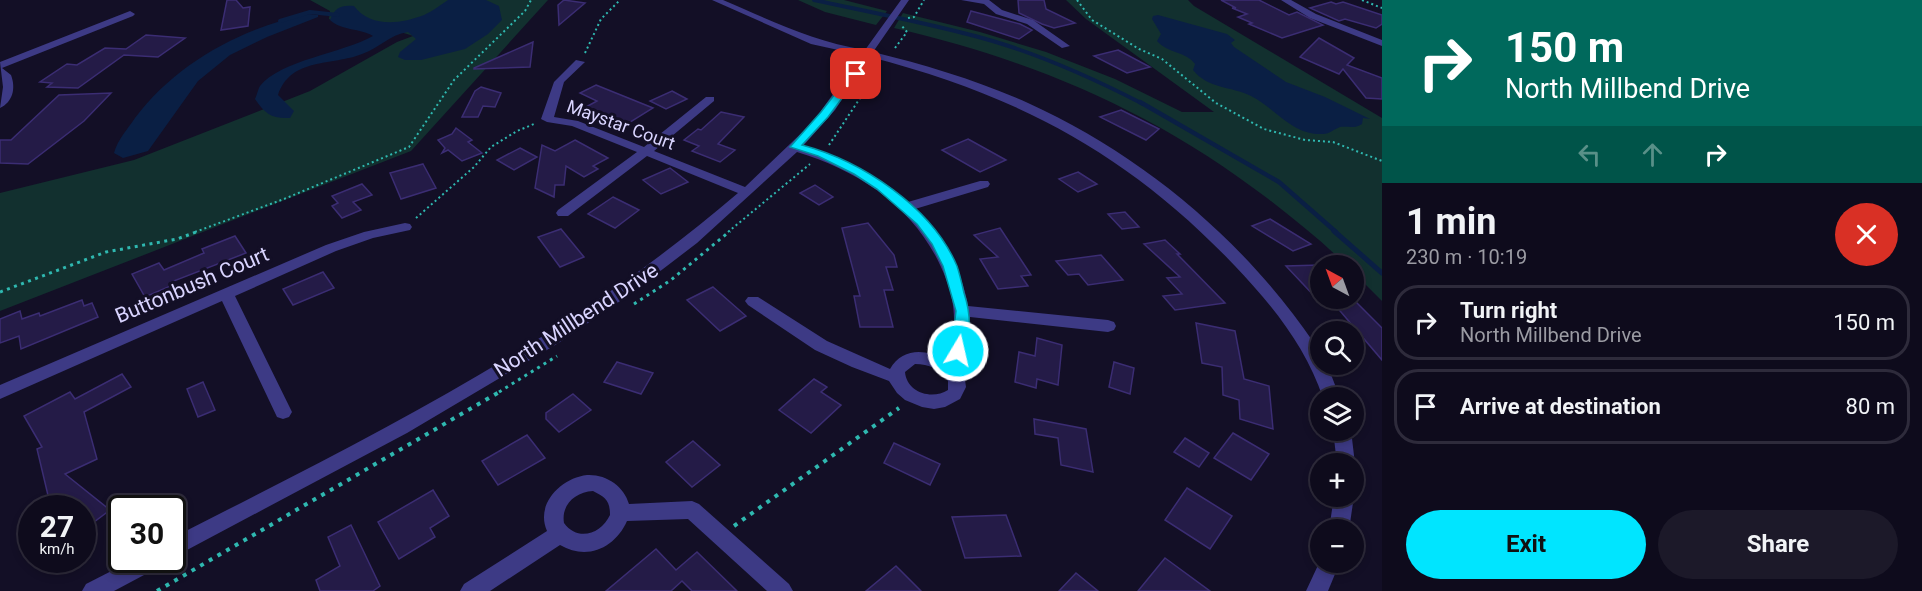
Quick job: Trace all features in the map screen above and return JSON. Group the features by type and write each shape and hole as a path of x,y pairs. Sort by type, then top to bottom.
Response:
{"street":[{"path":"716,0 811,41 959,80 1018,103 1080,134 1129,165 1196,220 1273,298 1297,329 1326,387"},
{"path":"965,0 987,1 999,12 1030,22 1065,46"},
{"path":"1285,0 1313,16 1382,43"},
{"name":"North Millbend Drive","path":"186,541 412,420 522,357 653,271 702,233 795,147 825,115 856,74 901,1"},
{"path":"0,66 130,14"},
{"path":"1044,44 1054,37"},
{"name":"Maystar Court","path":"580,62 563,74 558,81 554,95 555,103 547,119 574,123 747,192"},
{"path":"0,71 6,75 9,88 8,95 0,105"},
{"path":"564,213 710,99"},
{"path":"795,147 822,154 858,172 906,207 938,243 950,266 963,311 958,351 948,367"},
{"path":"906,207 984,184"},
{"name":"Buttonbush Court","path":"0,392 349,241 405,227"},
{"path":"226,293 283,412"},
{"path":"753,301 798,333 858,364 896,377 904,391 913,397 936,402 951,396 956,390 957,381 948,367 928,358 912,358 900,363 896,377"},
{"path":"963,311 1108,326"},
{"path":"594,483 612,490 619,500 621,513 615,529 597,542 572,542 560,534 553,519 554,508 565,492 575,486 594,483"},
{"path":"621,513 692,510 782,591"},
{"path":"471,591 560,534"},
{"path":"93,591 127,573"},
{"path":"1317,591 1325,573"}],"path":[{"path":"0,292 106,252 177,238 284,199 409,147 454,80 525,11 531,0"},
{"path":"580,62 592,41 594,28 600,17 620,0"},
{"path":"1077,0 1092,20 1138,49 1162,59 1216,103 1264,129 1305,140 1333,142 1382,161"},
{"path":"1362,0 1382,8"},
{"path":"405,227 474,167 490,147 517,131 547,119"},
{"path":"720,535 820,466 913,397"}],"green space":[{"path":"310,0 548,0 411,151 0,311 0,193 134,160 310,91 397,42 413,36 339,23 329,19 330,11"},
{"path":"798,0 844,0 887,11 876,25 825,12"},
{"path":"1066,0 1188,0 1194,6 1382,118 1382,301 1364,283 1364,255 1335,255 1267,198 1224,167 1136,114 1043,73 995,56 894,28 903,13 980,32 1046,52 1115,79 1182,112 1214,112 1086,19"}],"water":[{"path":"448,0 486,0 499,6 502,20 488,34 465,49 421,60 405,60 398,57 400,52 416,39 408,32 395,36 362,54 302,68 284,83 278,95 294,111 290,118 270,115 255,99 260,86 282,70 373,36 340,26 330,20 339,8 354,6 368,18 396,22 424,15"},
{"path":"309,14 318,15 318,17 267,37 230,55 198,81 148,151 123,158 114,153 123,135 152,98 191,64 236,38 284,20"},
{"path":"1158,15 1227,34 1235,40 1231,43 1234,47 1286,82 1325,97 1370,119 1363,118 1359,126 1340,127 1325,134 1302,131 1251,96 1213,84 1199,76 1193,70 1195,64 1191,60 1157,41 1161,34 1152,19 1153,16"}],"building":[{"path":"227,0 236,0 243,8 250,7 248,26 221,30"},
{"path":"564,0 585,3 559,25 558,5"},
{"path":"1018,0 1044,0 1046,9 1075,23 1054,28 1042,24 1019,13"},
{"path":"1221,0 1259,0 1289,15 1297,12 1323,25 1282,38 1249,24 1252,23 1238,17 1247,14 1232,8 1236,8"},
{"path":"1331,2 1336,4 1343,2 1382,15 1382,24 1376,28 1345,19 1339,21 1310,8"},
{"path":"971,11 1020,24 1032,30 1019,39 967,22"},
{"path":"146,35 185,38 158,57 124,55 78,88 47,87 52,83 40,82 67,64 77,65 105,48 126,49"},
{"path":"1319,38 1354,58 1347,65 1382,78 1382,99 1366,98 1343,69 1339,74 1300,57"},
{"path":"533,42 530,67 474,69 474,68"},
{"path":"1118,50 1150,67 1127,73 1094,56"},
{"path":"596,85 653,108 624,126 605,119 608,117 586,107 597,101 580,93"},
{"path":"481,87 501,93 495,107 483,106 478,117 462,117 475,91"},
{"path":"672,91 687,99 666,109 650,101"},
{"path":"111,93 84,121 28,164 0,163 0,140 11,140 59,95"},
{"path":"1121,110 1159,129 1146,140 1100,117"},
{"path":"721,112 744,117 718,144 735,150 720,162 692,151 699,146 684,140 698,129 701,130"},
{"path":"456,128 472,140 468,142 482,153 462,161 448,150 442,153 445,148 438,140 452,134"},
{"path":"968,139 1006,160 980,172 942,150"},
{"path":"575,140 608,158 593,166 598,169 584,177 566,166 564,185 555,185 554,197 535,188 542,145 555,151"},
{"path":"520,148 537,157 514,170 497,160"},
{"path":"423,164 436,188 401,199 390,173"},
{"path":"670,168 688,182 661,194 643,180"},
{"path":"1078,172 1097,184 1078,192 1059,179"},
{"path":"362,184 372,195 353,202 361,210 342,218 332,206 338,203 332,196"},
{"path":"815,185 833,197 819,205 800,193"},
{"path":"613,197 639,210 615,228 588,214"},
{"path":"1125,212 1139,227 1122,229 1108,214"},
{"path":"1270,219 1311,244 1293,251 1252,226"},
{"path":"868,223 894,255 897,267 886,267 893,290 884,290 893,327 860,327 854,296 860,296 842,228"},
{"path":"1000,228 1031,275 1021,276 1028,286 998,289 980,259 998,257 974,235"},
{"path":"561,229 584,257 560,267 538,237"},
{"path":"235,236 246,253 171,282 173,285 145,297 132,274 159,263 164,270 204,253 202,249"},
{"path":"1165,240 1225,303 1175,310 1163,296 1182,294 1167,278 1180,277 1144,244"},
{"path":"1101,255 1123,280 1088,285 1079,274 1068,275 1056,261"},
{"path":"1310,265 1310,291 1286,266"},
{"path":"323,272 334,288 293,305 283,289"},
{"path":"713,287 746,316 720,331 687,300"},
{"path":"82,300 84,306 92,303 98,317 21,349 19,336 0,343 0,319 20,311 22,319 39,313 40,316"},
{"path":"1338,309 1363,309 1382,328 1382,360 1364,339 1364,321 1349,321"},
{"path":"1196,323 1235,331 1244,379 1269,386 1273,429 1240,419 1239,400 1223,395 1222,367 1202,363"},
{"path":"1037,338 1062,345 1058,385 1037,379 1036,388 1015,382 1019,352 1035,356"},
{"path":"617,362 653,373 641,394 604,382"},
{"path":"1114,362 1134,368 1130,394 1109,387"},
{"path":"122,374 131,387 84,412 97,459 65,474 91,495 48,495 37,449 42,447 24,416 70,392 75,399"},
{"path":"814,379 827,387 821,392 841,405 811,433 779,410"},
{"path":"203,382 215,410 198,417 187,389"},
{"path":"573,394 591,410 559,432 546,419 546,413"},
{"path":"1034,419 1086,429 1093,472 1061,465 1058,438 1035,434"},
{"path":"1233,433 1269,454 1251,480 1214,458"},
{"path":"527,435 545,458 498,485 482,461"},
{"path":"1185,438 1209,453 1199,467 1174,452"},
{"path":"693,441 720,465 692,487 666,462"},
{"path":"894,443 940,464 930,485 884,463"},
{"path":"1187,488 1232,516 1210,549 1165,520"},
{"path":"433,490 449,516 430,528 435,537 399,559 378,522"},
{"path":"96,499 108,508 108,512 96,520"},
{"path":"1006,515 1021,556 965,558 952,517"},
{"path":"351,525 380,586 373,591 320,591 316,580 340,566 328,537"},
{"path":"656,549 676,570 697,552 737,591 692,591 682,581 671,591 606,591"},
{"path":"1165,558 1210,591 1138,591"},
{"path":"896,566 921,591 866,591"},
{"path":"1076,573 1098,591 1059,591"}],"waterway":[{"path":"814,0 990,40 1079,73 1143,104"},
{"path":"280,21 310,12 338,15"},
{"path":"1140,102 1279,182 1336,232"},
{"path":"1334,231 1382,273"}],"route":[{"path":"856,74 825,115 795,147 822,154 858,172 881,187 902,203 938,243 950,266 963,311 958,351"}]}
